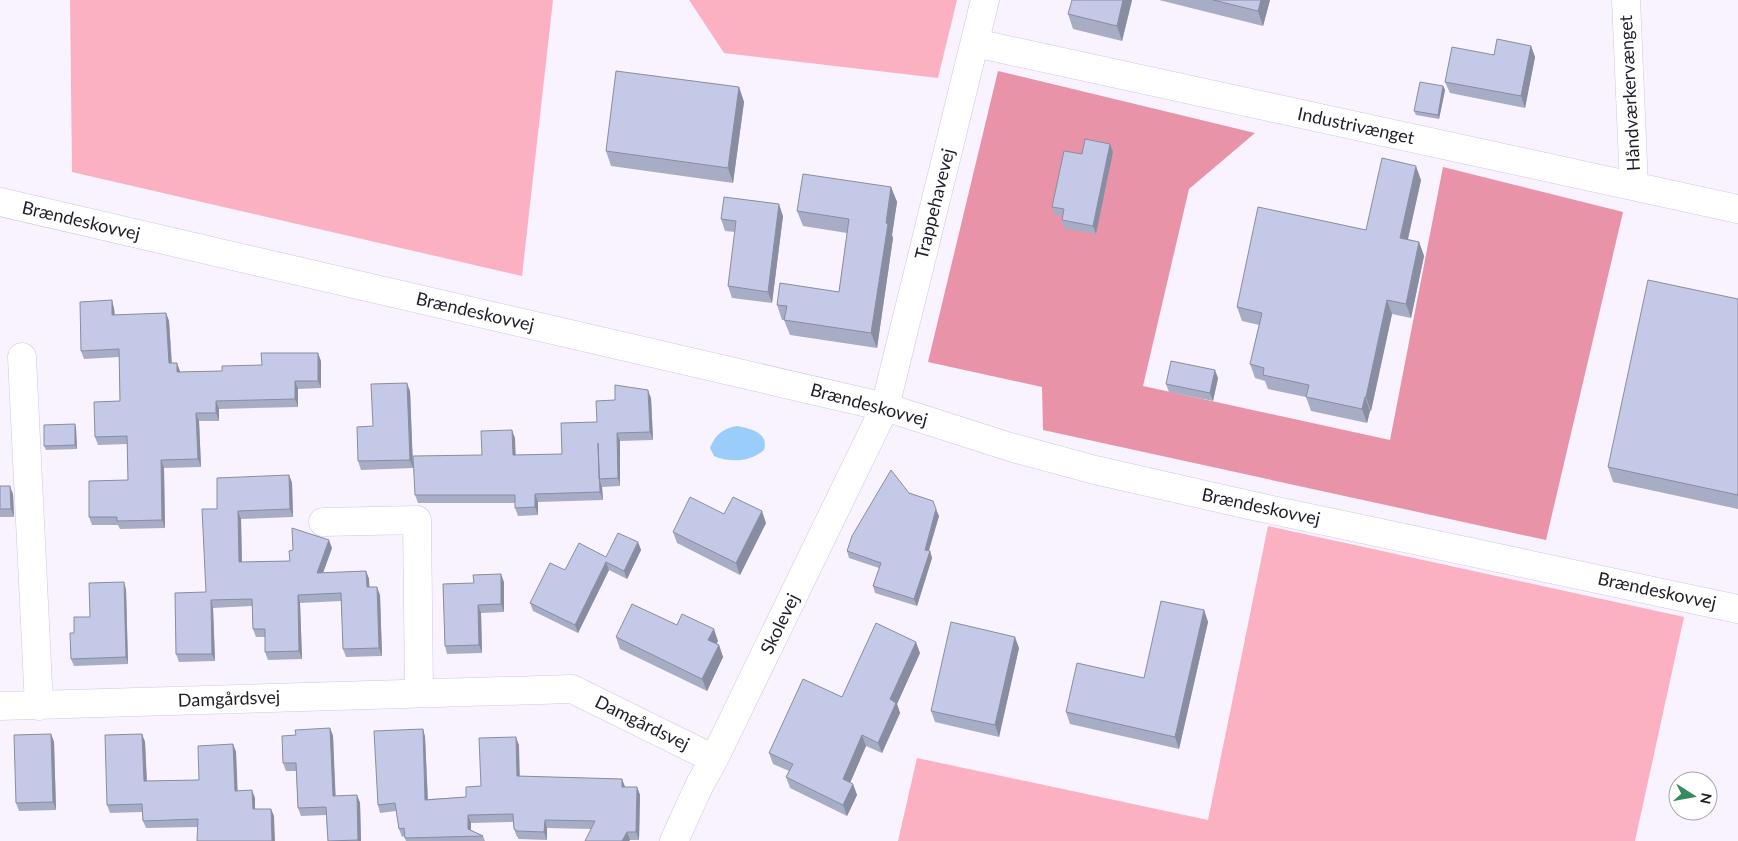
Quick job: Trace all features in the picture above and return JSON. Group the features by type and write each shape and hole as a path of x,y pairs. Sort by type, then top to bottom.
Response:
{"street":[{"name":"Trappehavevej","path":"885,407 985,0"},
{"name":"Håndværkervænget","path":"1626,0 1634,186"},
{"name":"Industrivænget","path":"975,43 1738,209"},
{"name":"Brændeskovvej","path":"0,202 885,407 1010,447 1095,470 1249,505 1738,608"},
{"path":"22,357 39,706"},
{"name":"Skolevej","path":"674,841 699,786 885,407"},
{"path":"323,522 417,520 419,693"},
{"name":"Damgårdsvej","path":"0,706 572,689 714,758"}],"shaded area":[{"path":"70,0 553,0 522,276 72,172"},
{"path":"689,0 957,0 938,78 724,53"},
{"path":"998,71 1255,133 1189,189 1143,386 1390,440 1443,167 1623,212 1546,540 1043,430 1042,387 928,362"},
{"path":"1268,526 1684,617 1635,841 898,841 917,758 1208,820"}],"water":[{"path":"737,426 758,432 764,439 764,450 753,457 740,460 727,460 714,456 710,448 714,439 724,430"}],"building":[{"path":"1072,0 1123,0 1117,26 1068,14"},
{"path":"1213,0 1261,0 1258,11"},
{"path":"1497,39 1531,46 1521,96 1445,82 1452,47 1494,55"},
{"path":"616,71 739,87 728,168 606,151"},
{"path":"1420,82 1443,86 1438,115 1414,111"},
{"path":"1085,139 1110,144 1093,226 1062,220 1064,209 1052,207 1064,151 1082,154"},
{"path":"1382,158 1416,166 1400,238 1419,242 1406,304 1387,300 1362,409 1306,397 1309,385 1263,375 1264,368 1250,364 1262,313 1237,307 1258,207 1366,230"},
{"path":"803,174 891,187 886,223 888,224 871,333 784,320 787,306 777,305 780,283 839,292 849,219 797,211"},
{"path":"724,197 779,204 768,292 728,286 736,221 721,219"},
{"path":"1648,280 1738,299 1738,495 1608,467"},
{"path":"112,300 112,315 166,313 169,363 177,363 177,372 222,371 222,366 262,365 261,353 318,353 318,381 295,381 295,399 216,401 216,413 196,413 198,459 161,460 162,520 117,521 117,517 89,517 89,481 128,480 127,436 95,437 94,402 120,401 119,349 81,351 80,302"},
{"path":"1171,361 1215,370 1210,393 1166,384"},
{"path":"407,383 410,460 358,461 357,427 373,426 371,384"},
{"path":"615,385 648,390 650,432 617,433 618,478 599,479 600,492 535,494 535,507 515,508 515,495 415,495 413,456 482,455 481,431 512,430 513,455 562,454 561,423 597,422 596,401 615,400"},
{"path":"75,424 75,445 44,446 44,425"},
{"path":"891,470 909,493 933,501 936,509 925,550 930,551 914,599 873,586 881,563 847,551 852,536"},
{"path":"289,475 290,509 238,511 239,562 290,561 289,551 293,550 292,528 329,540 317,573 366,571 367,587 377,587 379,648 343,649 341,593 298,595 299,651 265,652 265,629 253,629 252,599 211,600 212,654 176,654 175,593 206,592 202,509 217,509 217,478"},
{"path":"0,486 10,486 11,509 0,509"},
{"path":"690,497 724,514 733,497 762,511 736,563 673,532"},
{"path":"618,533 638,542 624,571 606,562 575,625 530,603 550,563 565,570 579,543 606,557"},
{"path":"501,574 501,604 478,605 479,645 445,646 443,584 474,583 473,575"},
{"path":"124,582 126,657 71,659 70,633 74,633 74,617 90,617 89,583"},
{"path":"1161,601 1204,610 1175,737 1066,712 1077,663 1144,678"},
{"path":"632,604 677,625 682,614 714,629 708,640 719,645 702,679 616,637"},
{"path":"951,622 1015,637 995,725 931,711"},
{"path":"876,623 916,642 890,699 896,703 878,743 862,735 843,779 853,784 843,805 786,777 793,764 769,753 803,679 842,697"},
{"path":"330,728 333,796 357,795 358,840 328,841 326,807 298,808 296,763 283,763 282,736 296,735 295,730"},
{"path":"423,729 425,800 466,797 466,787 481,786 479,738 516,737 517,776 622,779 622,787 637,787 636,832 627,832 622,841 585,841 595,821 545,820 544,832 516,831 514,829 513,814 468,815 468,829 483,836 405,838 404,828 399,829 395,803 378,805 374,731"},
{"path":"51,734 53,802 16,803 14,735"},
{"path":"142,734 144,781 199,780 198,746 233,744 235,791 252,790 253,809 271,809 272,841 197,841 198,819 143,821 142,804 107,805 105,735"}]}
